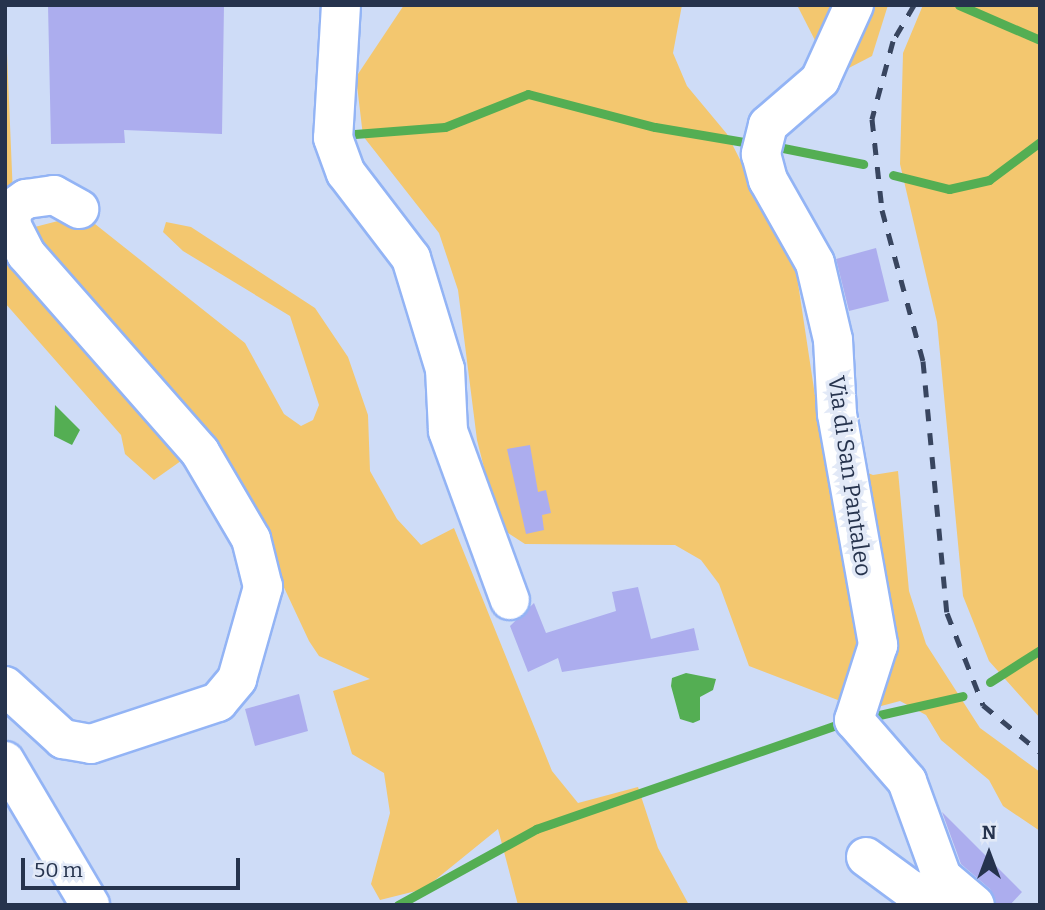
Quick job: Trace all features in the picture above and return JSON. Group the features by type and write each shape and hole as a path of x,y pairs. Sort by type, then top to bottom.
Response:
{"street":[{"path":"341,5 333,138 346,173 411,258 445,369 448,431 510,600"},
{"name":"Via di San Pantaleo","path":"854,5 820,80 768,125 761,154 768,180 816,263 834,340 837,414 878,645 854,720 907,782 942,877 974,904"},
{"path":"5,686 63,739 91,744 218,702 237,679 263,587 251,539 200,452 26,254 10,223 13,208 26,199 54,195 79,209"},
{"path":"5,741 25,776 13,775"},
{"path":"13,775 89,905"},
{"path":"866,857 911,890 974,904"}],"shaded area":[{"path":"5,5 13,196 27,229 58,221 95,224 245,343 284,414 301,426 313,420 319,405 290,316 183,251 163,232 166,222 191,227 315,308 348,357 368,415 370,471 397,519 421,545 454,528 552,771 578,803 638,787 658,848 689,905 518,905 498,829 424,889 380,900 371,884 390,813 384,773 352,754 333,691 370,679 319,656 309,641 231,474 195,451 154,480 125,454 121,435 5,303"},
{"path":"404,5 682,5 673,53 687,86 727,134 796,270 822,442 845,464 873,475 898,471 909,591 926,644 980,728 1040,772 1040,831 1003,806 989,780 941,740 926,715 900,701 870,709 843,702 749,666 719,584 701,560 675,545 525,544 499,527 477,440 458,290 439,233 363,136 356,77"},
{"path":"797,5 888,5 872,56 845,70 823,56"},
{"path":"923,5 1040,5 1040,718 989,661 963,596 937,322 900,164 903,53"},
{"path":"55,405 80,430 72,445 54,436"},
{"path":"686,673 716,679 713,690 700,697 700,720 693,723 680,719 671,686 672,678"}],"building":[{"path":"48,5 224,5 222,134 124,130 125,143 51,144"},
{"path":"876,248 889,301 849,311 836,259"},
{"path":"530,445 538,492 546,490 551,513 542,515 544,530 526,534 507,449"},
{"path":"638,587 651,639 694,628 699,650 562,672 558,658 528,672 510,626 534,603 546,633 616,611 612,592"},
{"path":"299,694 308,731 255,746 245,709"},
{"path":"942,812 1022,892 1010,905 996,905 990,889 961,864"}],"waterway":[{"path":"959,5 1040,40"},
{"path":"342,135 445,127 528,94 655,127 756,144"},
{"path":"893,175 949,189 989,180 1040,142"},
{"path":"773,146 863,164"},
{"path":"990,682 1040,650"},
{"path":"866,718 963,696"},
{"path":"398,905 536,829 845,722"}],"railway":[{"path":"914,5 893,41 872,119 882,210 923,361 947,613 983,705 1040,752"}]}
